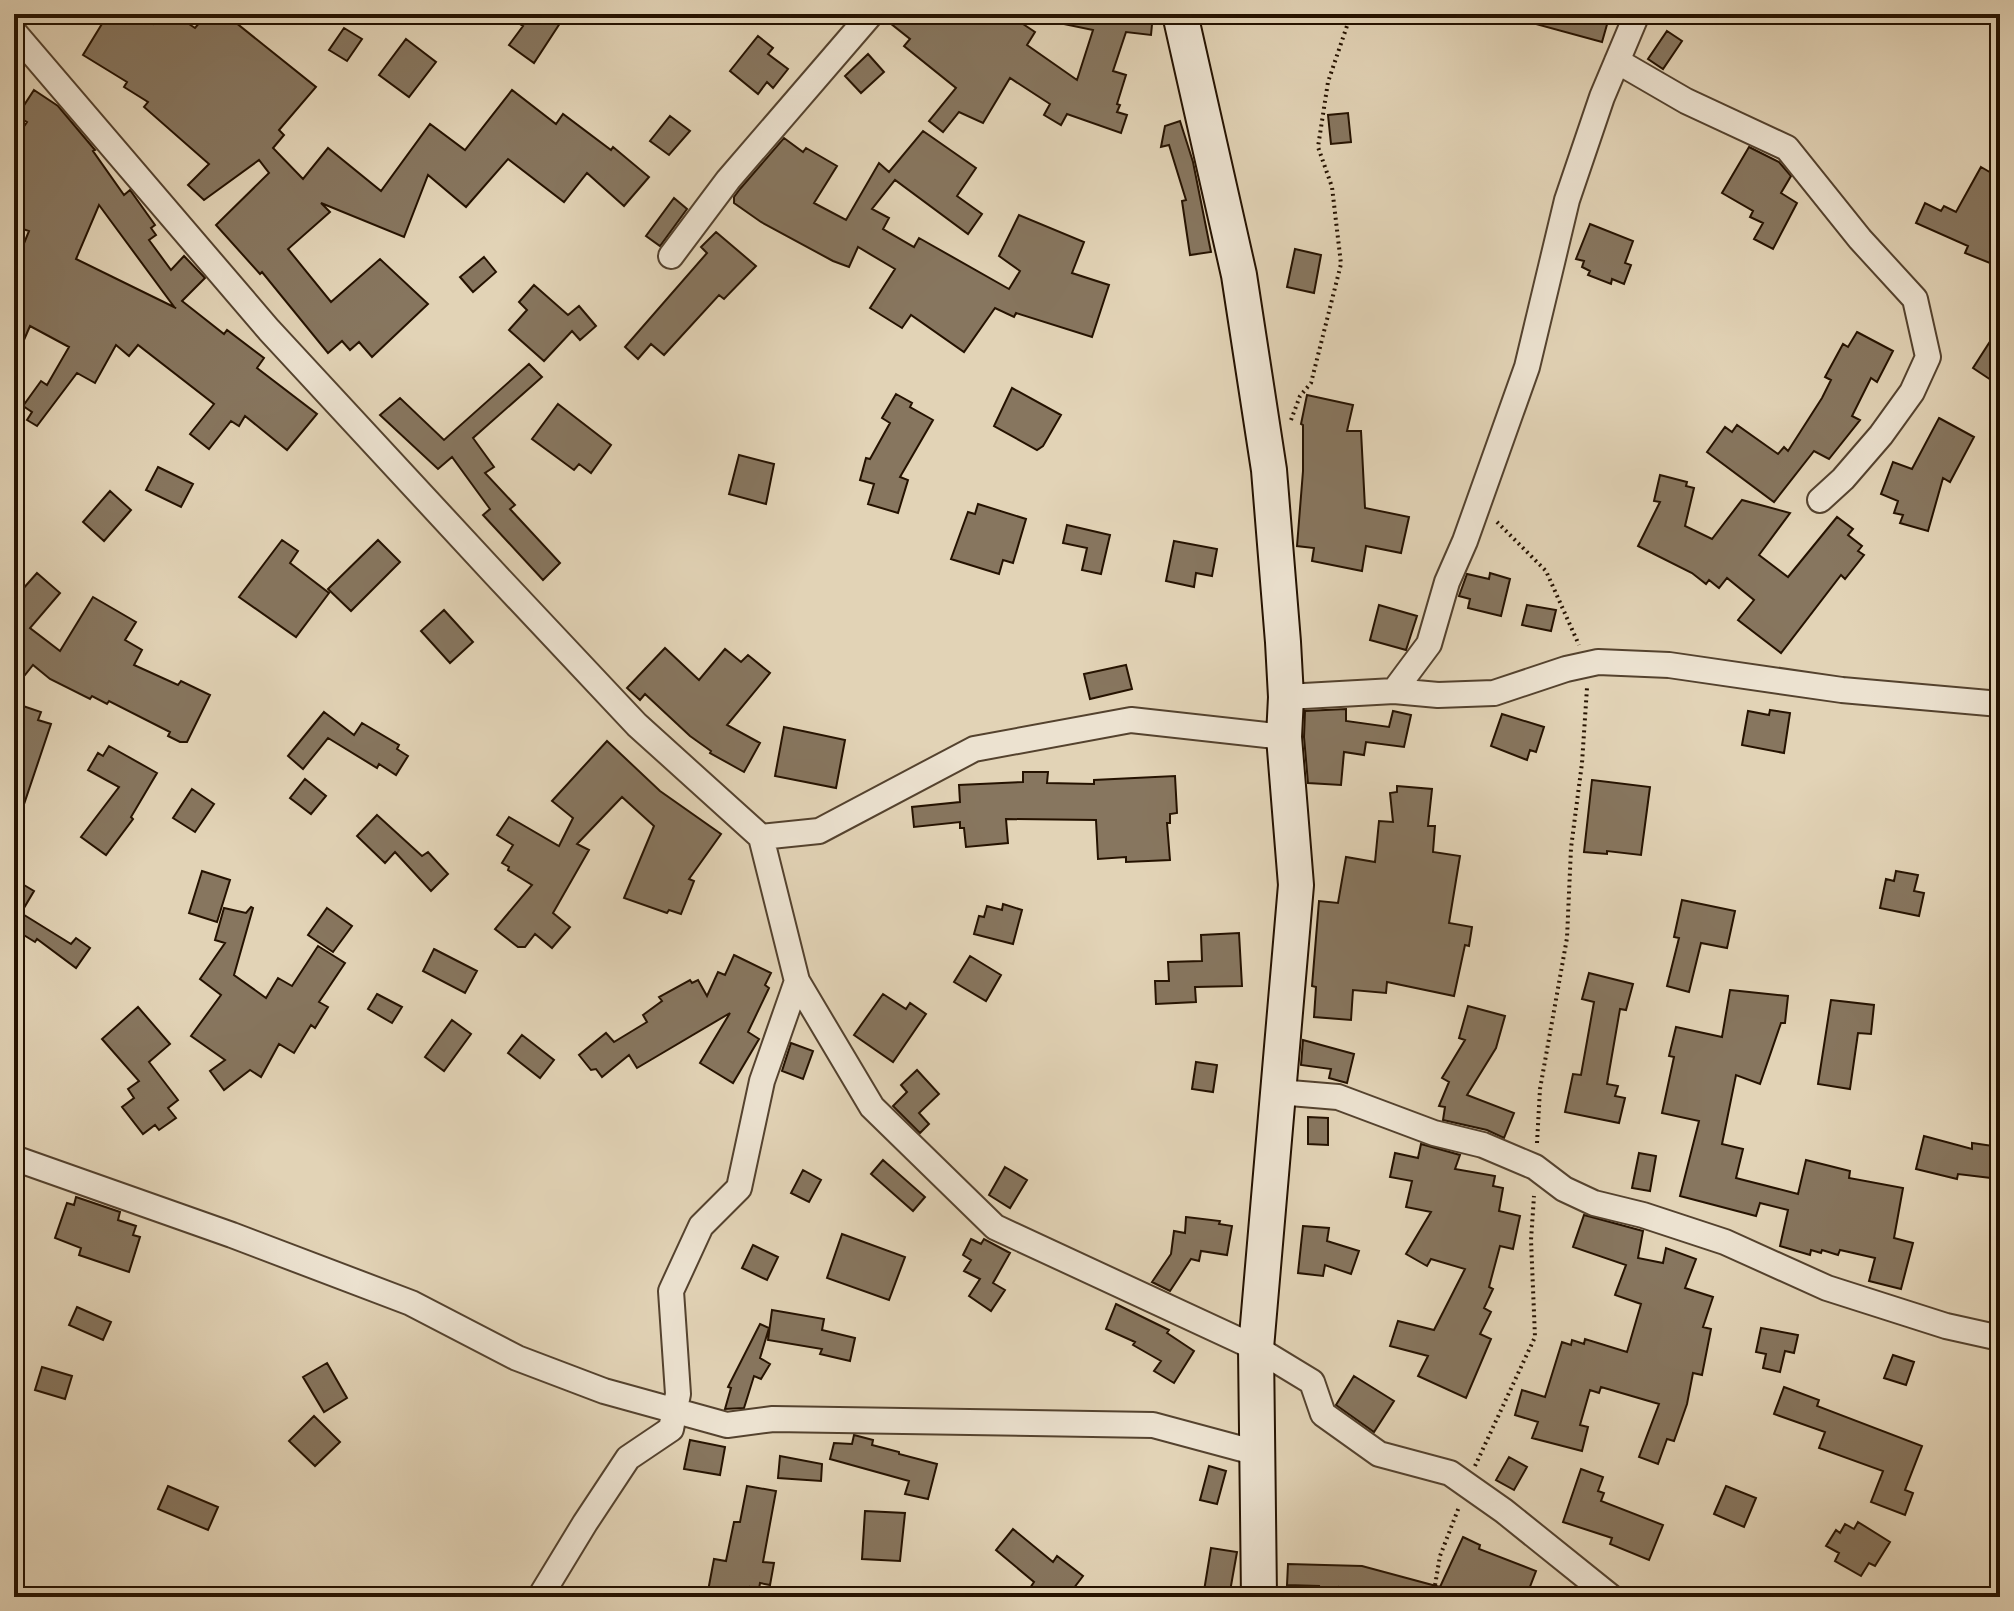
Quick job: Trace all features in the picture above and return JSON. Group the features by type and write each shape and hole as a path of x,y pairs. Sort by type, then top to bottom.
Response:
{"street":[{"path":"671,256 728,180 871,14"},
{"path":"1180,14 1239,275 1269,470 1296,885 1256,1348 1259,1597"},
{"path":"1394,691 1429,644 1447,582 1465,541 1527,367 1567,200 1602,97 1637,14"},
{"path":"14,32 269,330 474,551 637,725 761,837 797,981 872,1107 995,1227 1256,1348 1312,1382 1323,1414 1379,1454 1450,1473 1504,1511 1611,1597"},
{"path":"1617,61 1686,101 1787,148 1860,239 1915,299 1928,357 1912,392 1881,435 1843,479 1820,500"},
{"path":"1286,697 1394,691 1438,695 1494,693 1598,662 1669,665 1842,690 2000,704"},
{"path":"761,837 819,831 974,749 1131,720 1284,737"},
{"path":"540,1597 628,1458 671,1429 678,1394 671,1291 701,1226 739,1188 762,1081 797,981"},
{"path":"1278,1092 1338,1097 1434,1133 1483,1145 1535,1167 1564,1189 1594,1203 1643,1215 1725,1242 1827,1288 1946,1326 2000,1338"},
{"path":"14,1158 317,1266 411,1303 517,1358 674,1413 727,1425 773,1419 1153,1425 1257,1453"}],"path":[{"path":"1289,424 1300,396 1311,383 1341,264 1332,187 1318,147 1328,82 1351,14"},
{"path":"1433,1597 1440,1556 1467,1485 1535,1337 1531,1240 1540,1089 1567,938 1571,848 1582,763 1589,664 1564,616 1546,571 1478,504"}],"building":[{"path":"108,14 137,14 153,24 160,14 174,14 195,28 207,14 225,14 316,87 279,130 284,135 273,148 303,179 328,148 381,191 430,124 465,150 512,90 556,124 563,114 611,150 613,147 649,177 624,206 587,173 564,202 508,159 466,207 428,175 404,237 321,203 330,212 288,249 331,302 380,259 428,304 372,357 359,342 350,350 342,341 328,353 262,272 260,274 216,225 269,173 259,160 204,200 188,185 209,164 144,107 148,102 124,87 127,82 83,55"},
{"path":"503,14 566,14 534,63 509,45 523,26"},
{"path":"886,14 1008,14 1035,32 1027,45 1077,80 1093,30 1054,22 1055,14 1153,14 1151,35 1126,32 1113,71 1126,75 1117,104 1120,105 1117,112 1127,115 1121,133 1067,114 1061,125 1044,115 1050,104 1010,78 983,123 959,112 943,132 929,121 956,88 904,46 910,39 885,19"},
{"path":"1521,14 1610,14 1602,42 1521,20"},
{"path":"344,28 362,39 347,61 329,50"},
{"path":"1667,31 1682,41 1663,69 1648,59"},
{"path":"758,36 773,48 768,54 788,69 773,88 767,82 758,94 730,71"},
{"path":"406,39 436,62 409,97 379,75"},
{"path":"868,54 884,72 861,93 845,76"},
{"path":"34,90 58,106 95,150 124,195 130,190 155,225 151,228 156,235 149,240 171,270 184,256 205,278 182,301 224,334 227,330 264,358 257,368 317,414 287,450 245,416 239,426 231,421 209,449 190,434 214,404 138,345 129,356 116,345 95,383 77,373 37,426 27,420 32,412 23,406 41,381 47,385 69,347 30,326 14,363 14,268 29,231 14,226 14,141 27,122 17,116","holes":["99,205 174,307 76,259"]},
{"path":"1348,113 1351,142 1331,144 1328,115"},
{"path":"670,116 690,131 669,155 650,141"},
{"path":"1180,121 1193,162 1211,252 1190,255 1182,201 1186,200 1169,145 1161,147 1165,126"},
{"path":"923,131 976,168 957,196 982,214 968,234 895,180 872,209 889,218 883,229 914,247 919,238 1009,289 1020,271 999,256 1019,215 1084,242 1072,273 1109,285 1092,337 1016,313 1014,317 995,308 964,352 911,315 902,328 870,308 895,269 858,247 849,267 833,261 761,222 734,203 740,189 784,138 803,152 806,148 837,166 814,203 846,220 879,163 889,172"},
{"path":"1749,147 1779,162 1791,176 1781,193 1797,203 1773,249 1754,239 1763,223 1750,217 1753,211 1722,193"},
{"path":"1981,167 2000,178 2000,267 1965,253 1968,246 1916,223 1925,203 1941,211 1944,206 1956,212"},
{"path":"674,198 687,209 660,246 646,236"},
{"path":"1590,224 1633,241 1625,263 1631,265 1624,284 1612,279 1611,284 1588,275 1590,271 1582,267 1584,261 1576,259"},
{"path":"716,232 756,266 724,299 719,295 664,355 651,344 638,359 625,347 707,253 701,247"},
{"path":"1295,249 1321,255 1314,293 1287,287"},
{"path":"484,257 496,272 473,292 460,277"},
{"path":"534,285 568,315 579,306 596,326 580,340 572,331 544,361 509,330 527,310 519,302"},
{"path":"2000,326 2000,386 1973,368"},
{"path":"1857,332 1893,351 1877,382 1871,378 1852,416 1860,420 1829,459 1814,451 1774,502 1707,452 1725,427 1732,432 1737,425 1778,454 1784,447 1788,451 1822,398 1831,380 1825,377 1843,344 1848,347"},
{"path":"529,364 542,377 473,438 494,467 485,473 515,505 510,509 560,563 543,580 483,515 490,509 452,457 438,469 380,415 400,398 444,440"},
{"path":"1012,388 1061,415 1043,446 1037,450 994,426"},
{"path":"896,394 912,403 910,407 933,420 900,477 908,480 898,513 868,504 874,484 860,480 866,458 870,459 890,423 882,418"},
{"path":"1307,395 1353,405 1347,431 1361,431 1365,508 1409,517 1401,553 1366,546 1362,571 1312,561 1314,548 1297,546 1303,471 1301,424"},
{"path":"558,404 611,445 591,473 579,464 574,470 532,439"},
{"path":"1939,418 1974,437 1950,482 1943,478 1928,531 1900,523 1903,515 1894,513 1898,501 1881,494 1893,462 1912,469"},
{"path":"739,455 774,464 766,504 729,494"},
{"path":"158,467 193,484 181,507 146,490"},
{"path":"1660,475 1687,482 1686,486 1694,488 1685,526 1712,539 1742,500 1790,513 1759,555 1788,577 1837,517 1853,529 1848,535 1862,546 1858,551 1864,555 1845,579 1841,575 1781,653 1738,620 1754,600 1727,578 1719,588 1709,580 1706,584 1692,573 1638,546 1660,502 1654,501"},
{"path":"110,491 131,510 104,541 83,522"},
{"path":"978,504 1026,519 1013,563 1003,560 999,574 951,559 968,512 975,514"},
{"path":"1067,525 1110,535 1101,574 1082,570 1087,548 1063,543"},
{"path":"282,540 298,551 290,563 329,593 296,637 239,597"},
{"path":"378,540 400,562 351,611 328,589"},
{"path":"1174,541 1217,549 1212,576 1196,573 1194,587 1166,581"},
{"path":"37,573 60,593 30,628 60,651 93,597 136,622 125,640 142,650 134,665 178,685 181,681 210,695 187,742 168,736 170,732 109,701 107,704 92,696 90,699 50,679 33,665 25,675 14,667 14,599"},
{"path":"1490,573 1510,579 1501,616 1468,608 1470,599 1459,596 1467,574 1489,579"},
{"path":"1379,605 1417,616 1406,650 1370,640"},
{"path":"1527,605 1556,610 1551,631 1522,625"},
{"path":"444,610 473,642 450,663 421,631"},
{"path":"665,648 699,680 725,649 741,662 748,655 770,673 727,725 760,743 744,772 710,753 645,694 640,700 627,688"},
{"path":"1126,665 1132,689 1090,699 1084,674"},
{"path":"23,706 41,712 38,720 51,724 17,825 14,825 14,731"},
{"path":"1346,709 1346,721 1389,727 1393,711 1411,715 1404,747 1366,742 1364,755 1344,752 1341,785 1308,783 1305,711"},
{"path":"1770,710 1790,713 1784,753 1742,745 1748,711 1769,715"},
{"path":"324,712 354,735 362,723 399,745 397,749 408,756 396,775 379,764 377,768 328,738 303,769 288,756"},
{"path":"1502,714 1544,727 1536,752 1530,750 1527,760 1491,746"},
{"path":"784,727 845,740 836,788 775,776"},
{"path":"607,741 660,791 721,834 689,879 694,881 681,914 669,910 667,913 624,898 654,826 622,797 577,844 589,850 553,913 570,927 552,948 535,934 525,947 518,947 495,929 532,885 502,863 513,845 497,835 509,817 559,846 573,818 552,801"},
{"path":"109,746 157,773 131,817 133,819 106,855 81,837 119,787 88,770 98,753 103,756"},
{"path":"1023,772 1048,772 1047,783 1094,784 1094,780 1175,776 1177,813 1170,814 1170,823 1167,823 1170,860 1126,862 1126,857 1098,859 1096,820 1006,819 1008,843 966,847 964,828 960,828 960,822 914,827 912,807 960,802 959,785 1023,782"},
{"path":"305,779 326,796 311,814 290,798"},
{"path":"1592,780 1650,787 1641,855 1584,852"},
{"path":"1397,786 1432,789 1428,826 1435,826 1433,852 1460,856 1449,923 1472,927 1454,996 1387,982 1386,993 1353,990 1351,1020 1314,1017 1316,987 1312,986 1319,901 1338,903 1346,857 1375,862 1379,821 1393,822 1390,793 1397,792"},
{"path":"192,789 214,804 195,832 173,818"},
{"path":"377,815 422,856 428,852 448,874 431,891 395,852 385,863 357,836"},
{"path":"202,871 230,880 217,922 189,913"},
{"path":"1896,871 1918,875 1914,891 1924,893 1919,916 1880,908 1886,879 1894,881"},
{"path":"14,879 34,891 21,913 71,944 76,938 90,948 76,968 37,939 35,942 14,929"},
{"path":"1682,900 1735,911 1727,948 1701,943 1689,992 1667,986 1679,938 1674,937"},
{"path":"1003,904 1022,910 1013,944 974,934 979,916 984,917 987,906 1002,910"},
{"path":"251,907 234,975 266,998 278,978 292,986 318,946 345,963 319,1002 328,1007 315,1028 311,1025 294,1053 279,1044 261,1077 250,1070 224,1090 210,1071 225,1060 191,1036 221,995 200,979 225,943 215,940 224,908 246,913"},
{"path":"327,908 352,926 333,952 308,935"},
{"path":"1239,933 1242,986 1195,987 1196,1002 1156,1004 1155,981 1169,981 1168,962 1202,961 1201,935"},
{"path":"434,949 477,971 465,993 423,971"},
{"path":"734,955 771,973 765,985 769,988 748,1032 759,1039 733,1083 700,1063 730,1013 637,1068 629,1055 602,1077 596,1069 591,1070 579,1055 606,1033 614,1042 647,1022 643,1015 662,1001 659,997 690,980 692,983 698,980 707,996 718,972 725,975"},
{"path":"970,956 1001,975 986,1001 954,982"},
{"path":"1589,973 1633,984 1626,1010 1620,1009 1607,1084 1618,1086 1615,1096 1625,1098 1619,1123 1565,1112 1573,1074 1581,1075 1594,1002 1582,999"},
{"path":"1730,990 1788,996 1785,1023 1781,1023 1760,1084 1736,1075 1722,1144 1743,1149 1736,1178 1798,1194 1806,1160 1850,1171 1849,1178 1903,1188 1894,1238 1913,1243 1901,1289 1869,1281 1875,1258 1840,1250 1838,1255 1811,1250 1810,1255 1780,1246 1788,1210 1760,1203 1756,1216 1680,1196 1699,1121 1662,1113 1674,1057 1669,1056 1676,1027 1722,1037"},
{"path":"377,994 402,1007 392,1023 368,1009"},
{"path":"883,994 906,1009 910,1003 926,1014 893,1062 854,1035"},
{"path":"1831,1000 1874,1005 1871,1034 1858,1033 1850,1089 1818,1084"},
{"path":"1468,1006 1505,1016 1496,1048 1467,1095 1514,1113 1504,1138 1487,1130 1443,1120 1445,1107 1439,1106 1449,1082 1442,1078 1465,1040 1459,1038"},
{"path":"138,1007 170,1044 149,1062 178,1100 168,1108 176,1118 159,1130 155,1125 143,1134 122,1107 134,1098 128,1089 139,1081 102,1039"},
{"path":"452,1020 471,1034 444,1071 425,1057"},
{"path":"522,1035 554,1060 540,1078 508,1053"},
{"path":"1303,1040 1354,1054 1347,1083 1329,1078 1331,1069 1301,1065"},
{"path":"791,1043 813,1051 803,1079 782,1071"},
{"path":"1196,1062 1217,1065 1213,1092 1192,1089"},
{"path":"917,1070 939,1094 919,1113 929,1124 920,1133 893,1106 907,1092 901,1085"},
{"path":"1308,1117 1328,1118 1328,1145 1308,1144"},
{"path":"1924,1136 1972,1149 1972,1143 2000,1147 2000,1179 1958,1174 1957,1179 1916,1169"},
{"path":"1421,1144 1460,1155 1455,1169 1495,1176 1493,1186 1503,1188 1499,1211 1520,1216 1513,1249 1500,1246 1489,1287 1493,1289 1484,1308 1491,1312 1480,1334 1491,1339 1466,1398 1418,1376 1428,1356 1390,1346 1398,1321 1434,1330 1465,1269 1431,1259 1427,1266 1406,1254 1431,1212 1406,1207 1412,1181 1390,1177 1395,1153 1418,1158"},
{"path":"1639,1153 1656,1156 1650,1191 1632,1188"},
{"path":"883,1160 925,1197 913,1211 871,1174"},
{"path":"1005,1167 1027,1180 1010,1208 989,1195"},
{"path":"803,1170 821,1180 809,1202 791,1193"},
{"path":"76,1197 120,1212 118,1220 136,1226 133,1235 140,1237 129,1272 79,1255 81,1248 55,1238 67,1203 74,1205"},
{"path":"1584,1215 1643,1231 1638,1258 1663,1263 1666,1248 1696,1259 1685,1288 1713,1297 1703,1327 1711,1329 1702,1375 1693,1373 1687,1404 1674,1441 1667,1439 1658,1464 1639,1457 1659,1404 1601,1387 1599,1393 1590,1390 1580,1425 1588,1427 1582,1451 1532,1438 1538,1422 1515,1415 1522,1390 1545,1397 1562,1342 1571,1345 1572,1340 1584,1344 1585,1339 1627,1352 1641,1304 1615,1295 1626,1265 1573,1247"},
{"path":"1186,1217 1220,1221 1219,1224 1232,1226 1227,1255 1201,1251 1199,1261 1191,1259 1170,1291 1152,1282 1171,1254 1174,1231 1185,1233"},
{"path":"1303,1226 1329,1228 1327,1241 1359,1251 1351,1274 1325,1265 1323,1276 1298,1273"},
{"path":"842,1234 905,1257 889,1300 827,1278"},
{"path":"971,1239 981,1244 984,1239 1010,1253 993,1283 1005,1290 991,1311 969,1296 980,1279 964,1271 971,1260 963,1255"},
{"path":"753,1245 778,1257 767,1280 742,1268"},
{"path":"1116,1304 1169,1330 1167,1333 1194,1351 1174,1383 1154,1371 1161,1361 1133,1345 1135,1342 1106,1329"},
{"path":"77,1307 111,1322 103,1340 69,1325"},
{"path":"772,1310 824,1319 822,1330 855,1338 850,1361 820,1354 822,1349 768,1340"},
{"path":"760,1324 769,1328 760,1358 770,1364 761,1379 754,1376 744,1408 725,1409 731,1388 728,1387"},
{"path":"1761,1328 1798,1335 1794,1353 1785,1351 1780,1372 1763,1368 1766,1354 1756,1352"},
{"path":"1893,1355 1914,1362 1906,1385 1884,1378"},
{"path":"327,1363 347,1398 324,1412 303,1377"},
{"path":"42,1367 72,1376 65,1399 35,1390"},
{"path":"1354,1376 1394,1401 1374,1432 1336,1405"},
{"path":"1784,1387 1819,1400 1817,1406 1922,1446 1905,1490 1913,1493 1905,1515 1871,1502 1883,1471 1819,1448 1825,1432 1774,1414"},
{"path":"314,1416 340,1442 315,1466 289,1441"},
{"path":"854,1435 873,1440 872,1445 937,1464 928,1499 905,1494 909,1481 830,1459 834,1443 852,1444"},
{"path":"690,1440 725,1447 720,1475 684,1469"},
{"path":"780,1456 822,1464 821,1481 778,1478"},
{"path":"1509,1457 1527,1467 1514,1490 1496,1480"},
{"path":"1209,1466 1226,1471 1217,1504 1200,1500"},
{"path":"1581,1469 1603,1477 1598,1491 1604,1493 1601,1501 1663,1525 1649,1560 1610,1544 1612,1538 1563,1522"},
{"path":"168,1486 218,1507 208,1530 158,1509"},
{"path":"747,1486 776,1491 763,1562 774,1563 770,1585 760,1583 759,1589 750,1587 748,1597 718,1597 719,1593 708,1591 714,1559 726,1561 734,1522 740,1522"},
{"path":"1726,1486 1756,1498 1744,1527 1714,1514"},
{"path":"865,1511 905,1513 900,1561 862,1559"},
{"path":"1858,1522 1890,1542 1875,1566 1869,1563 1861,1576 1835,1561 1839,1553 1826,1546 1836,1530 1840,1533 1845,1524 1854,1529"},
{"path":"1013,1529 1053,1562 1057,1556 1083,1576 1067,1597 1024,1597 1034,1582 996,1550"},
{"path":"1463,1537 1480,1545 1479,1549 1536,1571 1526,1597 1375,1597 1339,1587 1337,1597 1318,1597 1319,1586 1287,1585 1288,1564 1362,1566 1440,1587"},
{"path":"1211,1548 1237,1552 1229,1597 1203,1597"}]}
